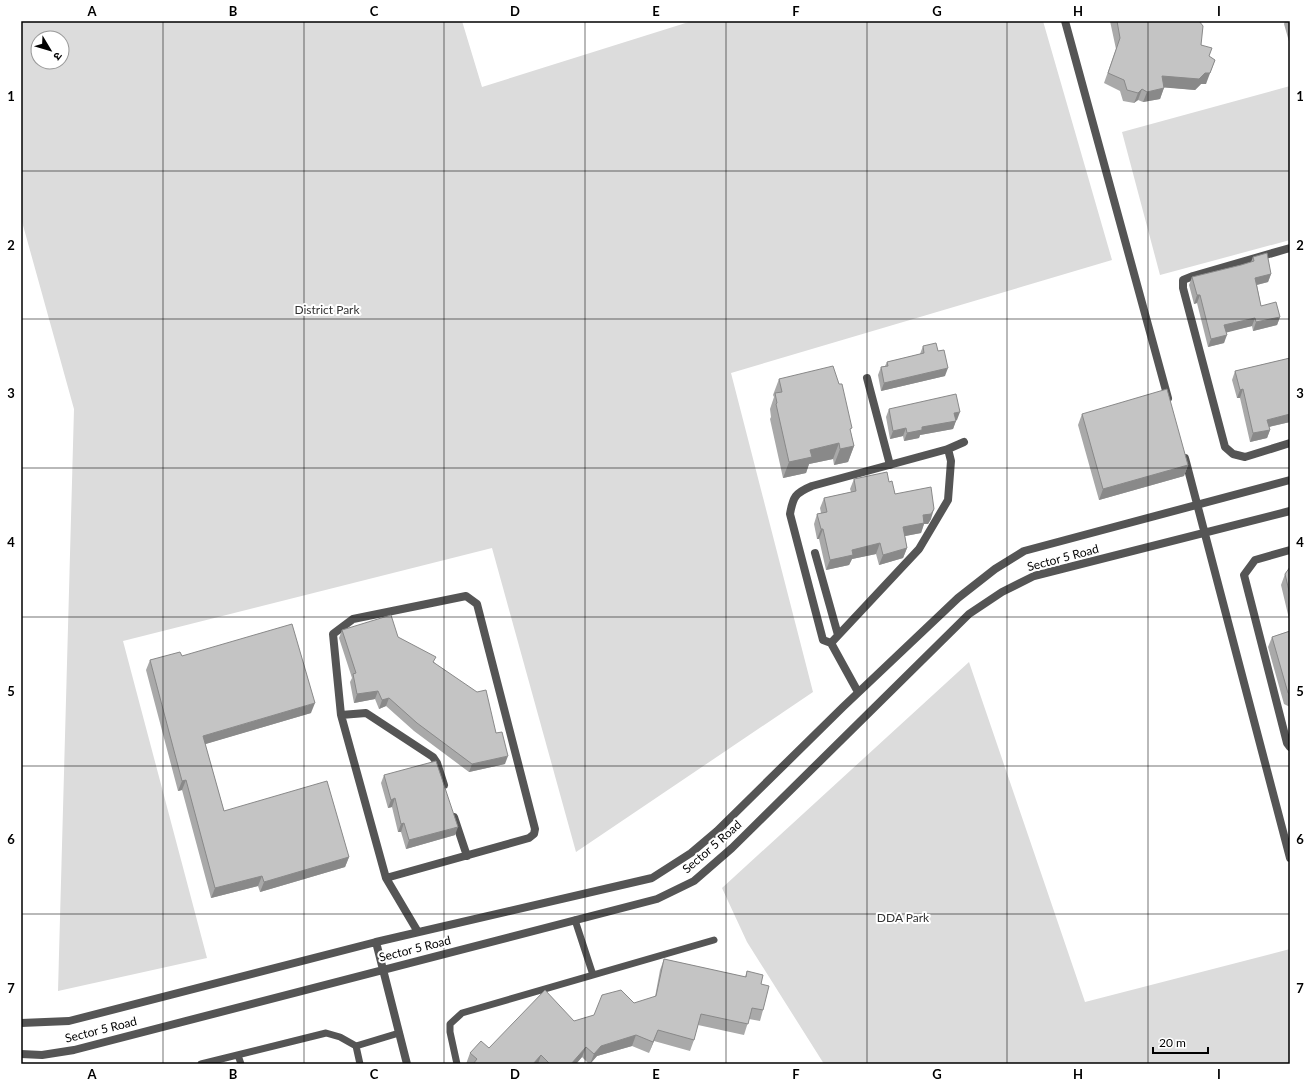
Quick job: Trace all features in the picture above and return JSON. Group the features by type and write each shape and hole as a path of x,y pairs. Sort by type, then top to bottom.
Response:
{"street":[{"path":"1065,21 1170,404"},
{"path":"1290,248 1183,280 1183,288 1225,447 1233,454 1245,456 1290,443"},
{"path":"867,378 890,465"},
{"path":"858,692 831,643 823,640 790,514 792,502 798,493 812,486 948,449 964,442"},
{"path":"831,643 919,549 948,500 951,461 948,449"},
{"path":"1182,450 1290,858"},
{"name":"Sector 5 Road","path":"21,1022 49,1023 69,1021 376,942 652,878 691,853 717,831 858,692 958,598 994,569 1024,551 1290,480"},
{"name":"Sector 5 Road","path":"21,1054 42,1055 74,1050 657,899 694,881 732,848 969,614 1002,592 1034,576 1290,511"},
{"path":"1290,550 1255,560 1244,575 1287,743 1290,747"},
{"path":"815,553 838,635"},
{"path":"386,878 529,838 534,834 534,829 477,604 466,596 353,619 333,634 341,715 386,878 418,932"},
{"path":"341,715 366,713 433,757 437,764 446,792"},
{"path":"451,806 466,856"},
{"path":"376,942 407,1064"}],"lane":[{"path":"575,920 593,975"},
{"path":"457,1064 450,1032 450,1024 462,1013 714,940"},
{"path":"201,1064 326,1034 340,1037 356,1046 399,1033"},
{"path":"356,1046 360,1064"},
{"path":"238,1055 241,1064"}],"green space":[{"name":"District Park","path":"21,21 462,21 482,87 692,21 1043,21 1112,260 731,373 813,692 576,852 492,548 123,641 207,958 58,991 74,409 21,218"},
{"path":"1290,86 1290,240 1160,275 1122,132"},
{"name":"DDA Park","path":"969,662 1085,1002 1290,949 1290,1064 824,1064 747,942 722,888"}],"building":[{"path":"1117,21 1199,21 1203,26 1201,45 1212,48 1209,56 1215,60 1210,73 1205,73 1199,79 1162,76 1164,88 1147,92 1142,89 1138,93 1127,90 1124,80 1108,73 1120,38"},
{"path":"1267,253 1271,274 1255,278 1261,306 1276,302 1280,317 1256,322 1255,318 1224,325 1227,335 1211,339 1200,295 1197,295 1192,277 1254,261 1253,257"},
{"path":"936,343 938,351 944,350 948,368 884,383 881,367 888,366 887,362 924,353 923,346"},
{"path":"1290,358 1290,414 1267,420 1270,430 1253,433 1243,389 1240,390 1235,371"},
{"path":"833,366 839,384 842,384 852,428 850,429 854,446 840,449 839,443 810,450 812,457 789,462 776,404 775,393 782,392 779,379"},
{"path":"1167,389 1188,465 1103,489 1082,414"},
{"path":"956,394 960,412 954,413 956,421 922,427 922,430 907,433 906,428 893,431 889,409"},
{"path":"887,472 889,482 892,481 895,494 931,487 934,509 931,514 923,515 924,523 903,527 907,548 883,555 880,543 852,550 853,555 830,560 823,529 821,529 817,514 827,512 824,498 856,491 854,479"},
{"path":"1290,567 1290,595 1285,574"},
{"path":"391,615 398,637 436,657 433,662 477,692 486,690 496,733 502,732 508,756 472,764 417,723 389,698 382,700 378,691 357,694 353,674 356,673 342,630"},
{"path":"292,624 315,703 203,736 224,811 327,781 349,857 264,882 262,876 215,888 186,780 182,781 150,660 180,652 182,656"},
{"path":"1290,631 1290,694 1288,693 1272,637"},
{"path":"436,761 458,827 409,840 404,823 401,824 395,798 391,800 384,775"},
{"path":"664,959 746,977 747,971 763,975 761,984 769,986 763,1010 752,1008 748,1024 701,1014 694,1040 658,1030 653,1042 636,1035 601,1046 594,1054 586,1047 571,1064 550,1064 541,1055 533,1064 473,1064 477,1059 470,1053 481,1041 489,1048 545,990 574,1021 594,1015 602,995 621,990 634,1003 656,996"}]}
